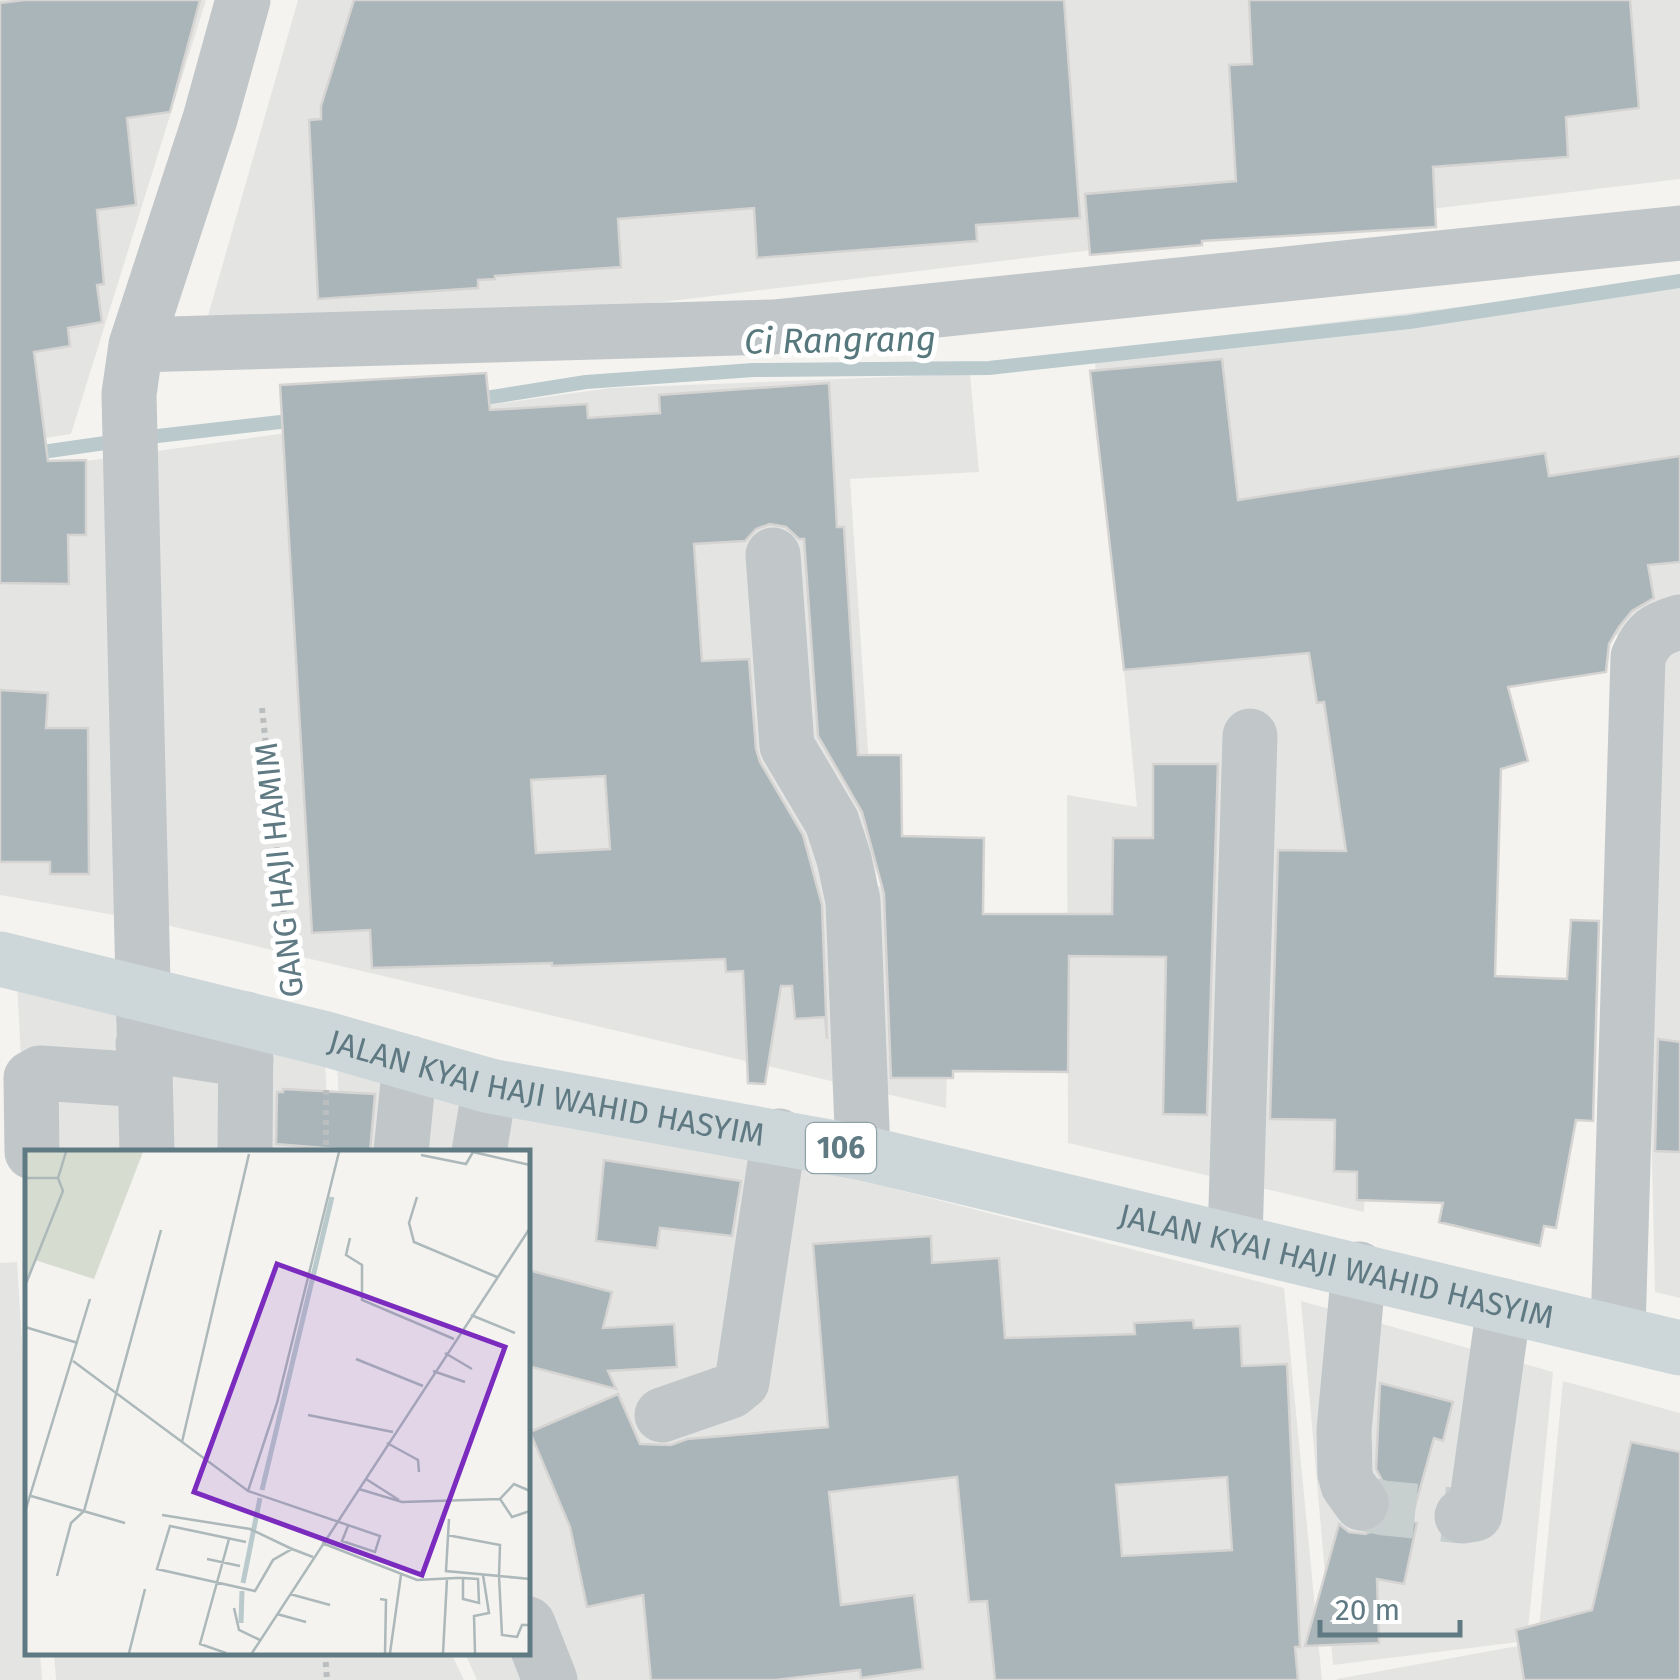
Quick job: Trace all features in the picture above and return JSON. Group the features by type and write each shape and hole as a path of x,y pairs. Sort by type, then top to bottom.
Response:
{"main road":[{"name":"JALAN KYAI HAJI WAHID HASYIM","path":"0,959 144,1040 263,1037 410,1063 490,1086 780,1136 1360,1269 1680,1348"}],"street":[{"path":"147,1150 128,408 136,345 210,119 242,0"},
{"path":"136,345 774,327 1680,233"},
{"path":"773,555 787,746 832,822 853,901 863,1153"},
{"path":"1618,1331 1638,658 1647,637 1658,628 1680,622"},
{"path":"1235,1240 1250,736"},
{"path":"245,1150 263,1037"},
{"path":"32,1150 31,1078 144,1040"},
{"path":"401,1150 410,1063"},
{"path":"479,1150 490,1086"},
{"path":"662,1415 732,1391 742,1382 780,1136"},
{"path":"1360,1269 1344,1430 1345,1474 1361,1502"},
{"path":"1462,1516 1475,1514 1504,1306"},
{"path":"530,1629 550,1680"}],"path":[{"name":"GANG HAJI HAMIM","path":"262,708 263,1037"}],"shaded area":[{"path":"0,0 206,0 71,434 0,445"},
{"path":"298,0 1680,0 1680,179 571,313 208,316"},
{"path":"1680,280 1680,1298 1655,1292 1640,632 1499,652 1501,799 1374,818 1364,1212 1068,1143 1067,795 1137,807 1094,351"},
{"path":"970,374 979,472 850,479 877,886 951,903 946,1108 149,921 0,895 0,473 610,388"},
{"path":"17,983 324,1045 330,1150 26,1150"},
{"path":"336,1047 1284,1288 1322,1680 477,1680 466,1655 530,1655 530,1150 342,1150"},
{"path":"17,1262 25,1389 25,1655 40,1655 42,1680 0,1680 0,1263"},
{"path":"1301,1301 1553,1372 1527,1641 1333,1665"},
{"path":"1563,1381 1680,1413 1680,1592 1539,1628"},
{"path":"1545,1641 1680,1680 1337,1680 1337,1679"},
{"path":"54,1655 452,1655 464,1680 56,1680"}],"building":[{"path":"200,0 170,112 127,118 136,205 97,210 104,284 97,285 102,322 68,328 70,346 34,352 48,461 86,460 86,535 68,535 69,584 0,583 0,3"},
{"path":"354,0 1064,0 1080,218 976,225 977,241 757,258 754,208 618,219 621,267 495,276 478,280 478,288 318,299 309,120 321,119 321,106"},
{"path":"1249,0 1630,0 1639,108 1566,117 1568,157 1433,167 1436,227 1202,241 1202,245 1090,255 1085,194 1236,181 1229,65 1252,64"},
{"path":"1222,359 1238,500 1545,453 1549,476 1680,456 1680,562 1648,565 1654,598 1632,611 1619,627 1609,644 1606,672 1508,687 1528,761 1501,769 1495,976 1567,979 1571,920 1599,921 1593,1121 1576,1120 1556,1228 1544,1226 1540,1246 1439,1222 1443,1203 1357,1200 1357,1172 1334,1171 1335,1120 1270,1119 1278,850 1346,851 1324,702 1317,703 1309,653 1124,670 1090,371"},
{"path":"486,373 490,410 587,404 588,418 660,413 659,395 829,383 837,527 844,527 858,755 901,755 902,836 984,838 983,914 1112,914 1113,838 1153,838 1153,764 1218,764 1207,1115 1163,1114 1166,957 1069,956 1068,1072 953,1071 953,1078 891,1078 884,894 862,812 818,736 804,539 786,527 770,524 756,529 745,541 694,544 702,661 749,659 756,749 803,835 822,905 827,1039 825,1017 795,1019 792,986 781,986 765,1084 748,1083 743,971 726,972 725,959 372,968 370,930 312,933 280,385","holes":["605,776 610,849 536,853 531,780"]},
{"path":"0,690 48,693 46,728 88,728 89,874 50,874 50,862 0,862"},
{"path":"1658,1039 1680,1042 1680,1152 1655,1151"},
{"path":"277,1092 375,1094 370,1150 276,1144"},
{"path":"604,1160 741,1181 732,1236 660,1228 657,1248 596,1241"},
{"path":"931,1236 932,1263 999,1258 1005,1338 1135,1334 1134,1323 1193,1320 1194,1328 1240,1326 1242,1366 1287,1364 1300,1647 1295,1647 1298,1680 995,1680 987,1601 969,1602 957,1477 829,1492 841,1605 914,1595 923,1669 861,1678 860,1670 776,1680 651,1680 643,1595 587,1607 570,1527 530,1432 618,1394 640,1444 671,1445 687,1439 828,1427 813,1244","holes":["1227,1477 1232,1550 1122,1556 1116,1485"]},
{"path":"530,1271 612,1292 603,1328 674,1324 677,1367 608,1371 616,1389 530,1367"},
{"path":"1380,1383 1453,1402 1443,1441 1434,1438 1411,1521 1417,1523 1404,1584 1377,1579 1379,1643 1305,1646 1339,1524 1349,1532 1365,1534 1380,1528 1390,1515 1392,1499 1376,1469"},
{"path":"1631,1442 1680,1452 1680,1680 1524,1680 1516,1630 1592,1610"}],"waterway":[{"name":"Ci Rangrang","path":"473,400 586,382 753,370 989,368 1409,322 1680,281"},
{"name":"Ci Rangrang","path":"140,438 298,420"},
{"name":"Ci Rangrang","path":"0,458 119,441"}],"tunnel":[{"path":"1361,1503 1462,1516"}]}
